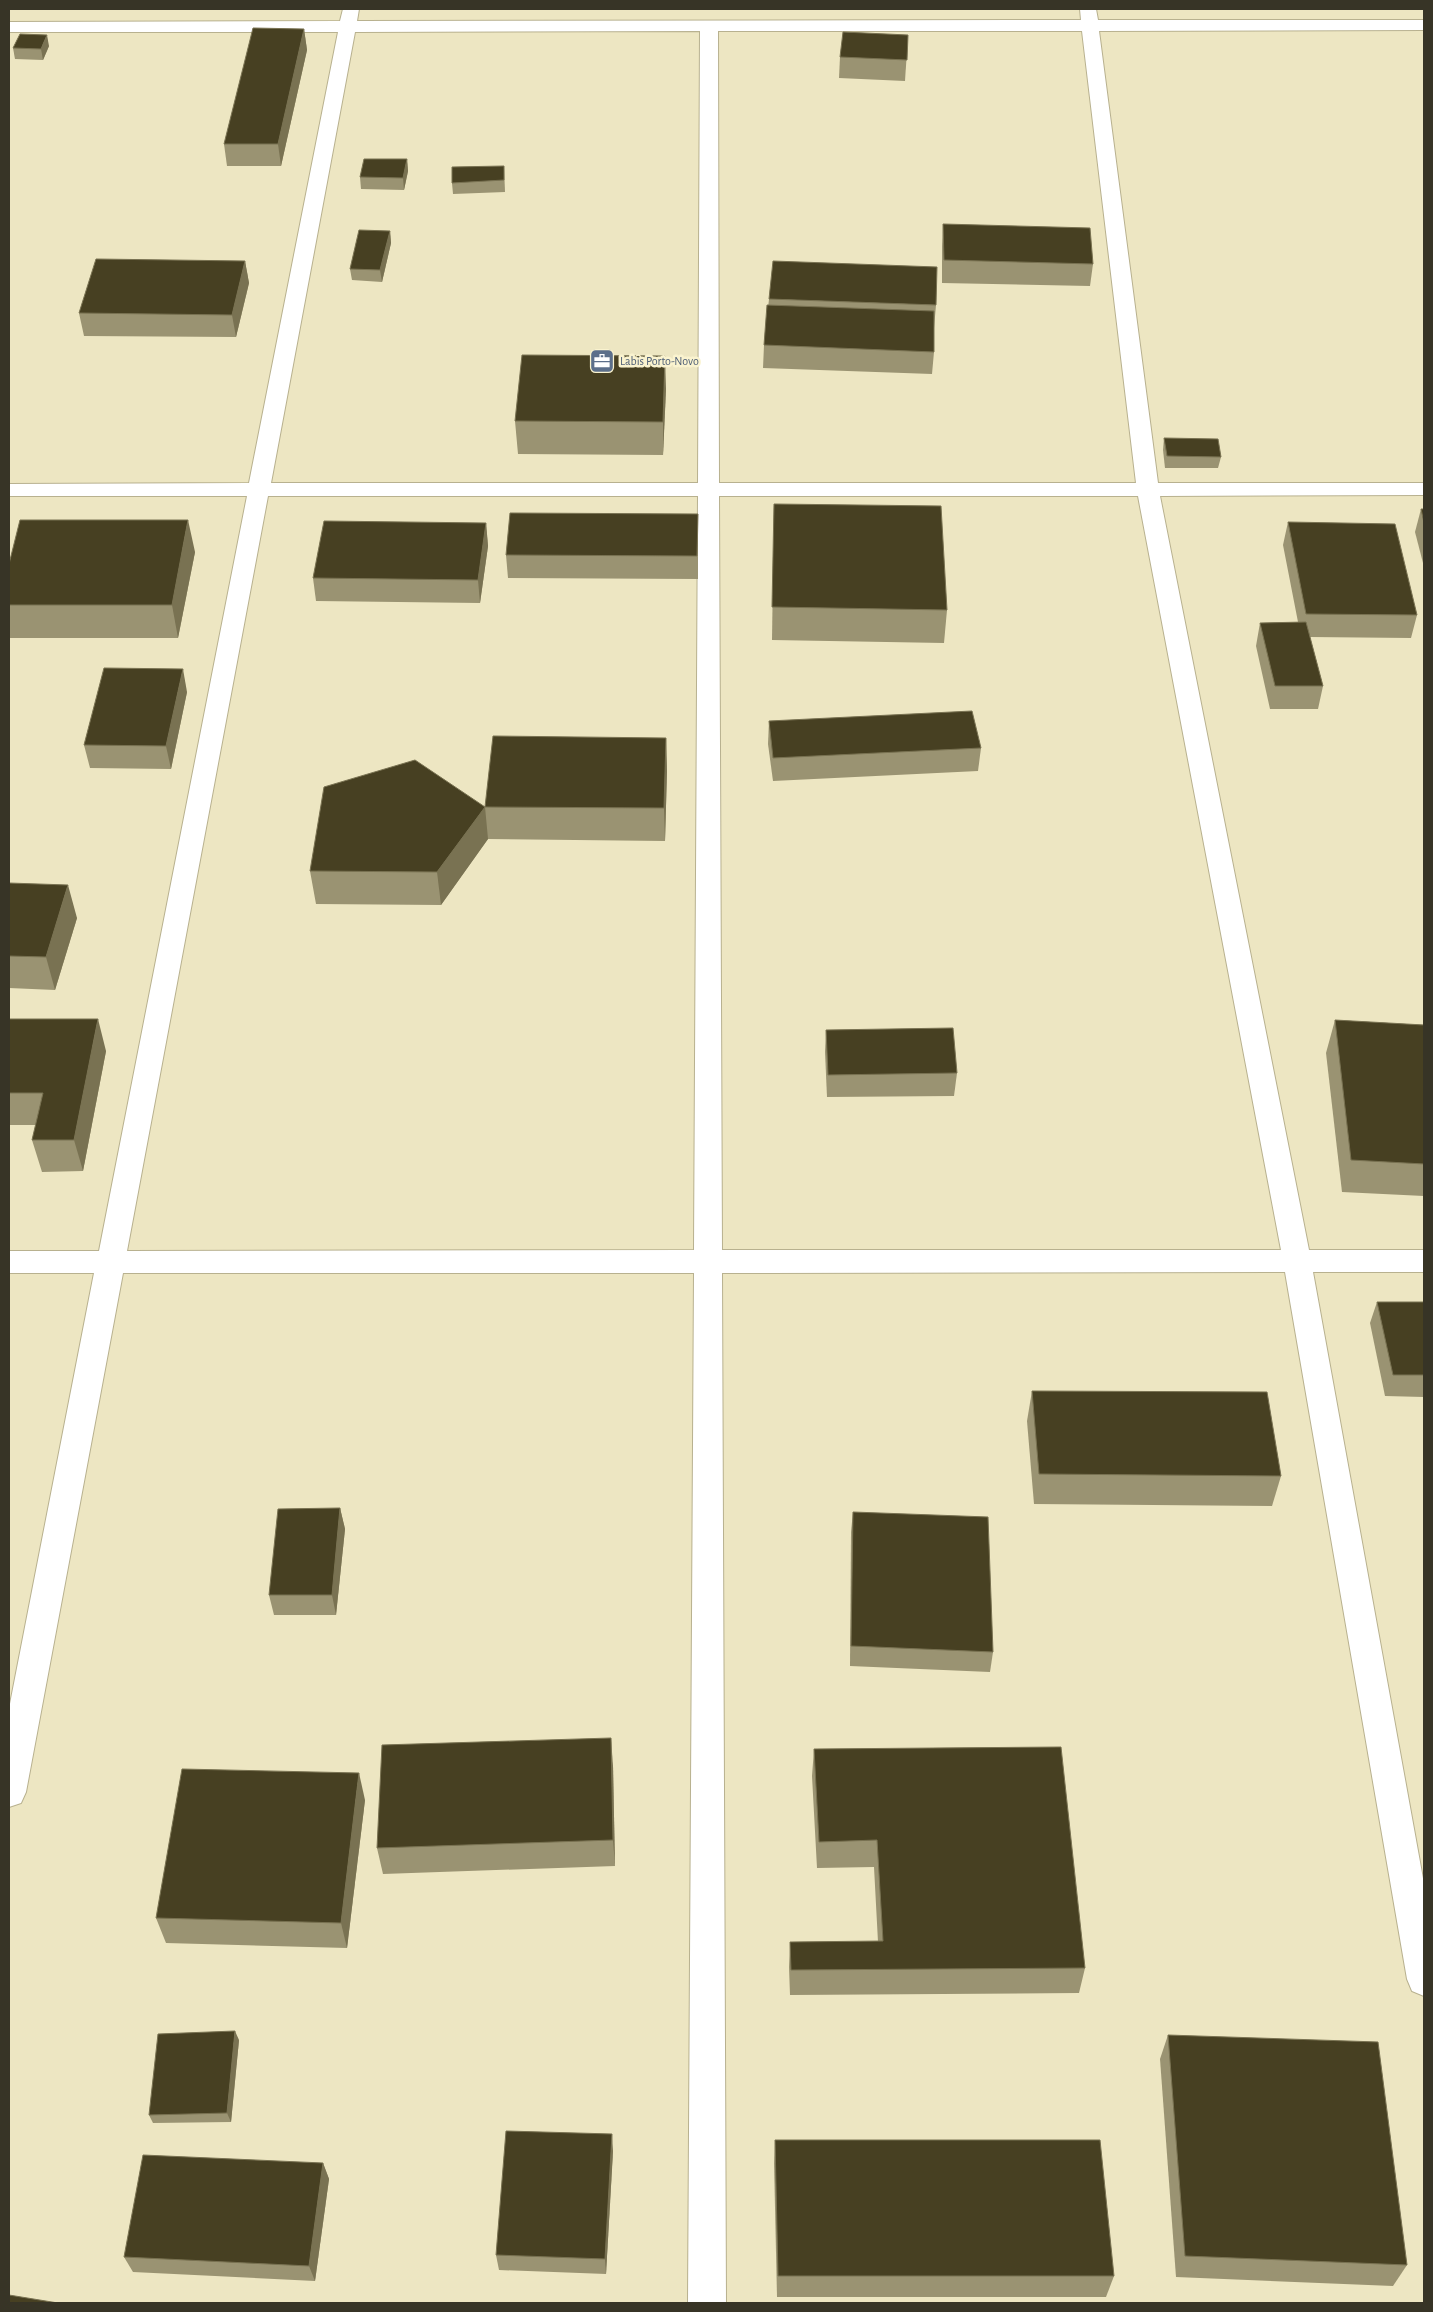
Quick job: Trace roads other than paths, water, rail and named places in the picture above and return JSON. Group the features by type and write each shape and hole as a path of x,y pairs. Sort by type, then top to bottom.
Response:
{"street":[{"path":"1090,17 1148,489 1297,1261 1424,1979"},
{"path":"9,27 349,18 708,27 1090,17 1424,25"},
{"path":"9,1792 349,18"},
{"path":"707,2303 708,27"},
{"path":"9,490 1424,489"},
{"path":"9,1262 1424,1261"}],"place":[{"name":"Labis Porto-Novo","path":"602,361"}]}
